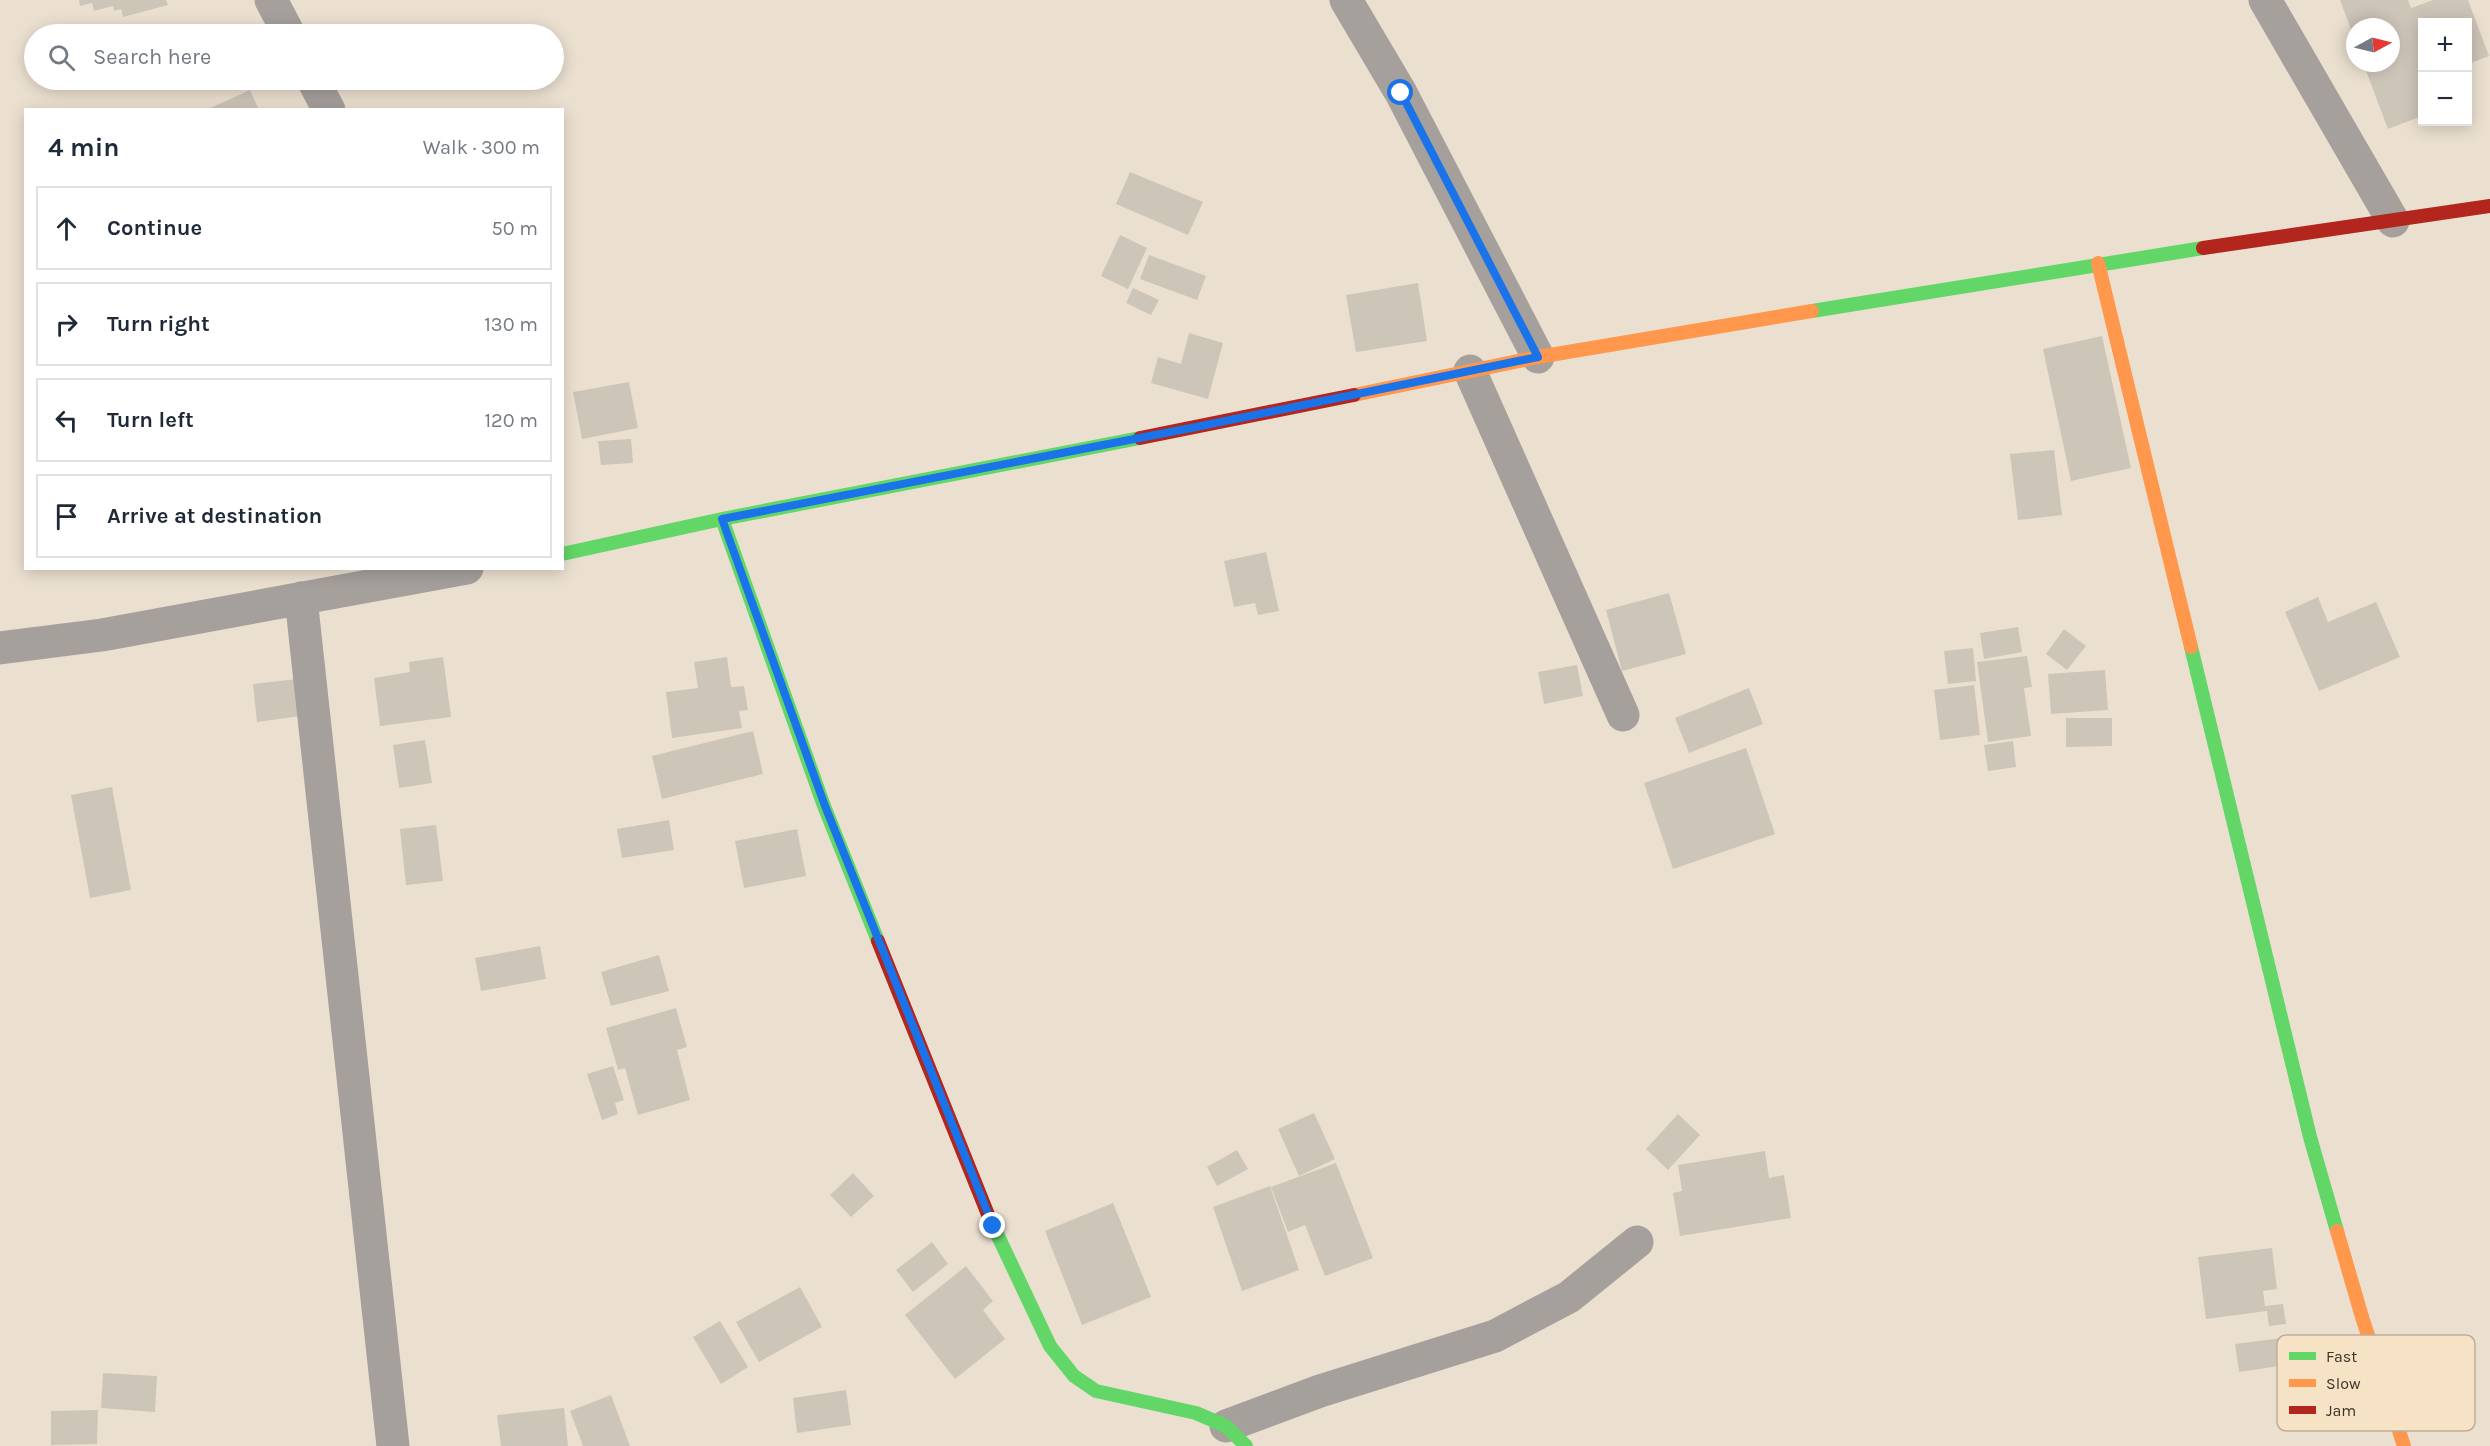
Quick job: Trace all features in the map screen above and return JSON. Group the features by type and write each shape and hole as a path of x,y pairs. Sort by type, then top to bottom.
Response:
{"street":[{"path":"271,0 284,24"},
{"path":"1346,0 1401,93 1538,357"},
{"path":"2265,0 2393,222"},
{"path":"318,90 328,108"},
{"path":"564,553 722,519 1538,357 2098,263 2393,222 2490,206"},
{"path":"2098,263 2310,1137 2368,1335"},
{"path":"1470,370 1623,715"},
{"path":"722,519 825,806 993,1226 1050,1347 1074,1376 1096,1391 1196,1413 1236,1436 1320,1390 1495,1336 1569,1297 1637,1242"},
{"path":"0,648 102,635 455,570"},
{"path":"301,598 393,1446"},
{"path":"2399,1431 2404,1446"}],"building":[{"path":"79,0 166,0 168,5 123,17 121,9 114,11 113,6 94,11 92,3 80,6"},
{"path":"2340,0 2408,0 2411,8 2433,0 2468,0 2489,56 2472,62 2472,18 2418,18 2418,118 2388,129 2366,72 2400,72 2400,18 2347,18"},
{"path":"250,90 258,108 210,108"},
{"path":"1130,172 1203,202 1188,235 1116,204"},
{"path":"1120,235 1147,248 1128,289 1101,276"},
{"path":"1149,255 1206,276 1197,300 1140,279"},
{"path":"1418,283 1427,341 1356,352 1346,295"},
{"path":"1133,288 1159,300 1151,315 1126,303"},
{"path":"1189,333 1223,343 1208,399 1151,383 1158,357 1181,364"},
{"path":"2102,336 2131,468 2071,481 2043,349"},
{"path":"629,382 638,428 582,439 573,392"},
{"path":"631,439 633,463 601,465 598,441"},
{"path":"2054,450 2062,515 2018,520 2010,454"},
{"path":"1266,552 1279,611 1258,615 1255,603 1234,607 1224,561"},
{"path":"1669,593 1686,654 1622,671 1606,610"},
{"path":"2318,597 2328,622 2376,602 2400,657 2319,691 2285,612"},
{"path":"2018,627 2022,652 1984,659 1980,633"},
{"path":"2064,629 2086,646 2067,670 2046,654"},
{"path":"1973,648 1976,681 1948,684 1944,651"},
{"path":"2027,656 2032,687 2024,688 2031,736 1988,742 1977,662"},
{"path":"443,657 451,717 380,726 374,678 410,672 409,662"},
{"path":"727,657 731,687 744,686 748,710 739,711 742,728 672,738 666,692 698,688 694,662"},
{"path":"1577,665 1583,696 1544,704 1538,672"},
{"path":"2105,670 2108,710 2051,714 2048,674"},
{"path":"297,679 301,716 257,722 253,684"},
{"path":"1974,685 1980,735 1940,740 1934,690"},
{"path":"1749,688 1763,724 1689,753 1675,718"},
{"path":"2066,718 2112,718 2112,746 2066,747"},
{"path":"753,731 763,774 662,799 652,756"},
{"path":"425,740 432,783 399,788 393,745"},
{"path":"2013,741 2016,767 1988,771 1984,745"},
{"path":"1746,748 1775,834 1673,869 1644,783"},
{"path":"112,787 131,890 90,898 71,795"},
{"path":"669,820 674,850 622,858 617,829"},
{"path":"436,825 443,881 406,885 400,829"},
{"path":"797,829 806,876 744,888 735,841"},
{"path":"540,946 546,979 481,991 475,958"},
{"path":"659,955 669,991 611,1006 601,972"},
{"path":"676,1008 687,1047 677,1050 690,1100 638,1115 625,1068 618,1070 606,1028"},
{"path":"613,1066 624,1100 615,1103 618,1114 602,1120 587,1074"},
{"path":"1314,1113 1335,1159 1299,1176 1278,1129"},
{"path":"1678,1114 1700,1135 1668,1170 1646,1149"},
{"path":"1237,1150 1248,1169 1217,1186 1207,1167"},
{"path":"1765,1151 1769,1178 1784,1175 1791,1218 1680,1236 1673,1193 1682,1191 1678,1165"},
{"path":"1336,1163 1373,1258 1325,1276 1305,1225 1288,1232 1271,1187"},
{"path":"853,1173 874,1196 851,1217 830,1195"},
{"path":"1270,1186 1299,1270 1242,1291 1213,1207"},
{"path":"1113,1203 1151,1297 1082,1325 1045,1231"},
{"path":"932,1242 948,1264 913,1292 896,1270"},
{"path":"2272,1248 2277,1289 2263,1291 2265,1306 2283,1304 2286,1324 2269,1326 2267,1311 2206,1319 2198,1257"},
{"path":"966,1266 993,1301 983,1310 1005,1339 955,1379 905,1315"},
{"path":"800,1287 822,1327 759,1362 736,1322"},
{"path":"720,1321 748,1367 721,1384 693,1337"},
{"path":"2277,1339 2277,1366 2239,1372 2235,1344"},
{"path":"103,1373 157,1376 155,1412 101,1408"},
{"path":"846,1390 851,1425 797,1433 793,1398"},
{"path":"611,1395 630,1446 583,1446 570,1411"},
{"path":"564,1408 568,1446 501,1446 497,1415"},
{"path":"98,1410 97,1444 51,1445 51,1411"}],"traffic: fast":[{"path":"1812,311 2203,248"},
{"path":"564,554 722,519 1140,438"},
{"path":"722,519 824,806 878,941"},
{"path":"2191,647 2310,1137 2337,1231"},
{"path":"989,1217 1050,1346 1074,1376 1096,1391 1196,1413 1226,1426 1246,1446"}],"traffic: slow":[{"path":"2098,263 2191,647"},
{"path":"1354,395 1538,357 1812,311"},
{"path":"2337,1231 2368,1335"},
{"path":"2399,1431 2404,1446"}],"traffic: jam":[{"path":"2203,248 2490,206"},
{"path":"1140,438 1354,395"},
{"path":"878,941 989,1217"}],"route":[{"path":"993,1226 825,806 722,519 1196,427 1538,357 1401,93"}]}
